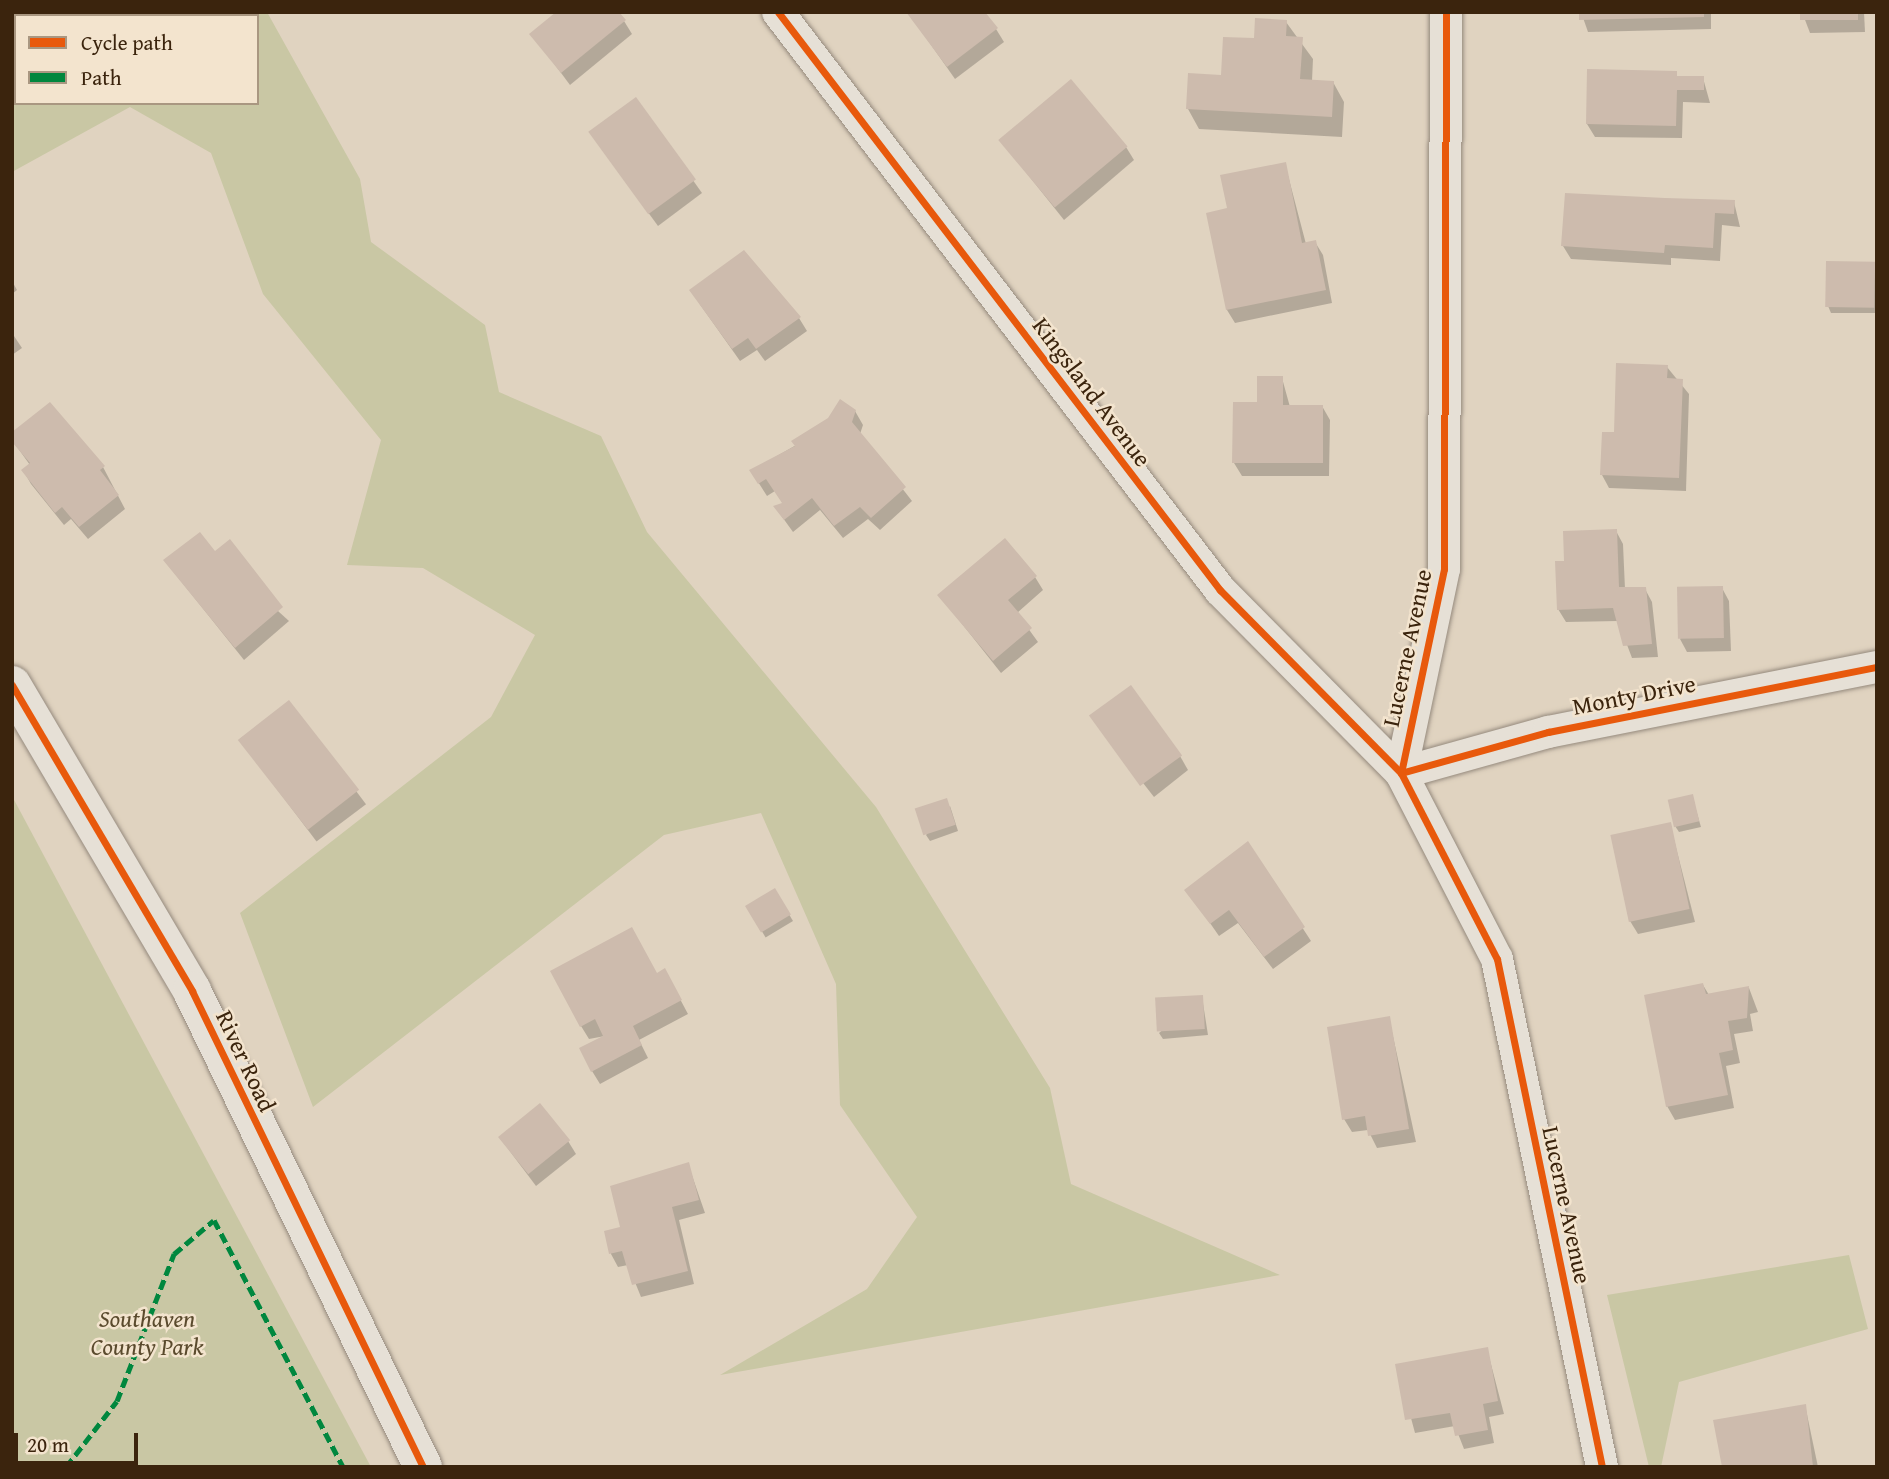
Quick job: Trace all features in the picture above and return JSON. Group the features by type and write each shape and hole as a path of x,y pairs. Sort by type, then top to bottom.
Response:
{"street":[{"name":"Kingsland Avenue","path":"778,12 1220,590 1401,773"},
{"name":"Lucerne Avenue","path":"1446,12 1444,569 1401,773 1497,959 1602,1467"},
{"name":"Monty Drive","path":"1401,773 1548,732 1877,667"},
{"name":"River Road","path":"12,685 192,991 423,1467"}],"green space":[{"path":"12,12 267,12 360,179 371,242 485,325 499,392 601,436 647,532 876,807 1050,1088 1071,1184 1280,1275 720,1375 867,1289 917,1217 840,1105 836,984 761,813 664,835 313,1107 240,913 491,717 535,635 423,568 347,565 381,440 263,294 211,153 130,107 12,172"},
{"name":"Southaven County Park","path":"12,796 371,1467 12,1467"},
{"path":"1849,1255 1868,1329 1679,1382 1661,1467 1649,1467 1607,1295"}],"building":[{"path":"556,12 619,12 626,20 561,73 529,34"},
{"path":"906,12 985,12 998,28 947,67"},
{"path":"1579,12 1704,12 1704,17 1579,20"},
{"path":"1800,12 1858,12 1858,20 1800,20"},
{"path":"1255,18 1287,20 1286,36 1303,37 1300,79 1334,81 1332,117 1186,109 1188,73 1221,75 1223,37 1254,38"},
{"path":"1587,69 1677,71 1677,76 1704,76 1704,90 1677,90 1676,126 1586,124"},
{"path":"1071,79 1128,146 1055,207 998,140"},
{"path":"636,97 696,180 648,214 588,132"},
{"path":"1286,162 1302,243 1316,240 1326,290 1226,310 1206,213 1227,208 1220,175"},
{"path":"1565,193 1735,200 1734,214 1715,213 1713,248 1665,245 1664,253 1561,246"},
{"path":"744,250 801,317 756,349 748,338 732,349 689,290"},
{"path":"1826,261 1875,262 1874,308 1825,307"},
{"path":"1616,363 1668,365 1667,378 1683,379 1679,478 1600,475 1602,432 1614,432"},
{"path":"1257,376 1283,376 1283,405 1323,405 1323,463 1232,463 1233,402 1257,402"},
{"path":"840,399 856,410 852,422 906,487 871,518 860,507 834,526 812,498 784,520 773,506 782,503 766,479 758,484 749,470 795,446 791,441 828,418"},
{"path":"50,402 105,466 100,470 119,495 79,527 62,507 55,513 21,470 30,463 12,442 12,432"},
{"path":"1617,529 1619,587 1646,587 1652,644 1623,646 1613,608 1557,610 1555,561 1564,561 1563,531"},
{"path":"200,532 215,551 230,539 283,607 235,648 163,560"},
{"path":"1005,538 1037,576 1008,600 1032,628 993,661 937,595"},
{"path":"1723,586 1724,638 1678,639 1677,587"},
{"path":"1131,685 1182,755 1140,786 1089,716"},
{"path":"289,700 359,790 308,830 238,740"},
{"path":"1693,794 1699,821 1674,827 1668,800"},
{"path":"947,798 956,825 923,835 915,809"},
{"path":"1671,822 1690,909 1629,922 1610,835"},
{"path":"1248,841 1305,927 1264,957 1229,910 1210,924 1184,890"},
{"path":"775,888 791,915 761,933 745,906"},
{"path":"632,927 657,973 665,968 682,1000 633,1026 642,1045 591,1072 579,1048 603,1036 595,1019 580,1027 550,971"},
{"path":"1703,983 1706,994 1749,986 1747,1018 1728,1021 1733,1050 1719,1053 1728,1095 1666,1107 1644,995"},
{"path":"1203,995 1205,1029 1157,1031 1155,998"},
{"path":"1390,1016 1409,1129 1368,1136 1365,1116 1342,1120 1327,1027"},
{"path":"540,1103 570,1140 528,1174 498,1137"},
{"path":"689,1162 699,1200 672,1207 688,1271 632,1285 622,1251 609,1254 604,1231 620,1227 610,1186"},
{"path":"1488,1347 1498,1401 1483,1404 1488,1430 1455,1436 1450,1413 1405,1420 1395,1364"},
{"path":"1806,1404 1813,1467 1722,1467 1713,1420"}],"marked path":[{"path":"66,1467 117,1401 174,1254 214,1220 343,1467"}],"cycle path":[{"path":"778,12 1220,590 1401,773 1548,732 1877,667"},
{"path":"1446,12 1444,569 1401,773 1497,959 1602,1467"},
{"path":"12,685 192,991 423,1467"}]}
